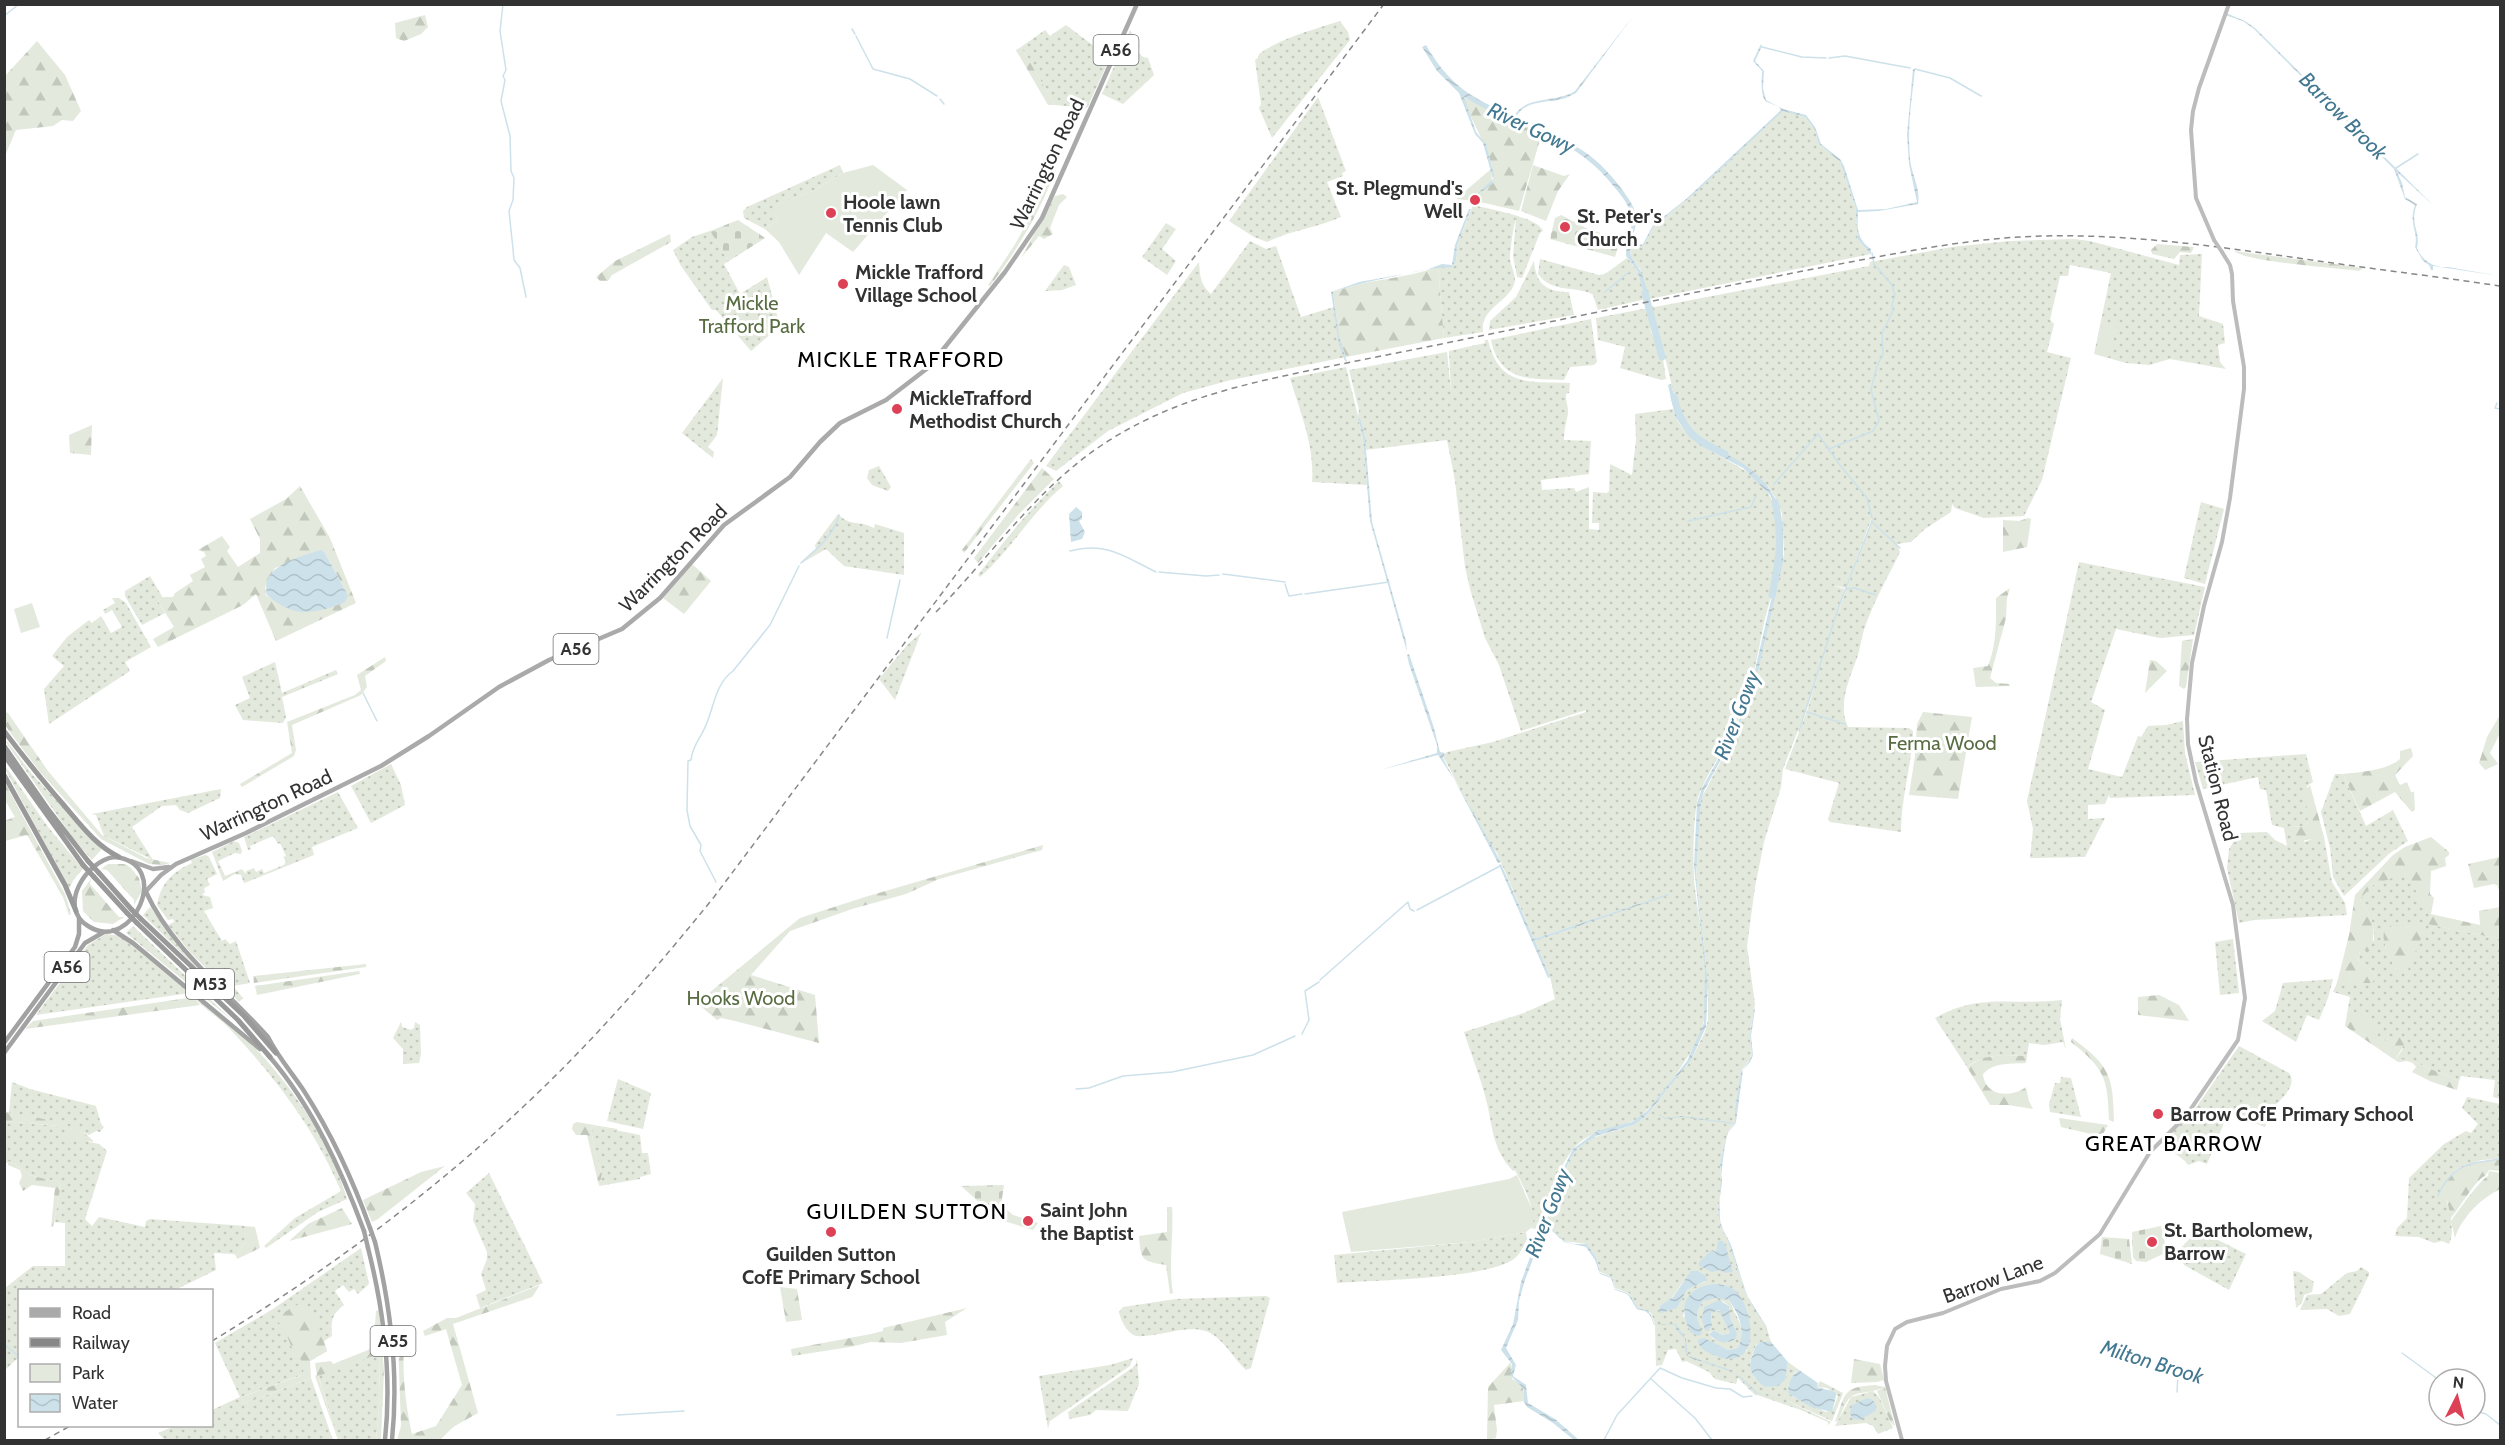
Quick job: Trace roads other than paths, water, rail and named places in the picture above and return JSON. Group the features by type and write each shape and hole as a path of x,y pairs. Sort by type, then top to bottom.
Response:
{"highway":[{"path":"4,731 27,762 91,837 103,848 138,870 153,908 171,932 268,1037 276,1053"},
{"name":"M53","path":"4,746 86,863"},
{"name":"M53","path":"4,755 86,863 129,912 244,1016 276,1053"},
{"path":"4,775 65,885 82,922 91,928 123,934 230,1021 270,1057"},
{"path":"77,913 76,892 86,874 99,862 121,858"},
{"path":"111,930 123,926 133,917 146,892"},
{"name":"A56","path":"4,1053 26,1014 75,947 79,934 77,913"},
{"name":"M53","path":"139,921 238,1020 270,1057"},
{"name":"A56","path":"4,1043 33,1014 85,943 92,937 111,930"},
{"name":"A55","path":"276,1053 305,1092 356,1190 375,1242 393,1343 396,1385 392,1440"},
{"name":"A55","path":"270,1057 309,1111 349,1193 364,1231 382,1311 386,1350 388,1384 385,1440"}],"main road":[{"name":"Warrington Road","path":"146,892 161,875 176,864 314,801 381,766 499,687 549,660 622,629 660,598 724,525 790,477 840,423 886,400 917,378 929,367 1005,272 1037,227 1137,4"},
{"name":"Station Road","path":"2156,1144 2186,1116 2238,1040 2244,1006 2244,977 2233,905 2196,782 2188,744 2187,719 2192,663 2222,542 2243,396 2244,367 2233,301 2232,274 2230,265 2214,240 2196,198 2191,130 2193,111 2229,4"},
{"name":"A56","path":"121,858 153,869 164,869 176,864"},
{"name":"Barrow Lane","path":"1902,1440 1886,1381 1885,1366 1887,1346 1895,1329 1907,1322 1956,1309 2001,1289 2040,1281 2055,1273 2100,1234 2119,1199 2156,1144"}],"water":[{"name":"Barrow Brook","path":"2226,13 2245,21 2255,28 2434,206 2397,172 2405,197 2417,204 2414,217 2418,237 2417,248 2425,260 2438,266 2500,276 2433,266 2431,270 2429,265 2423,261 2415,247 2413,212 2415,205 2405,199 2394,169 2254,29 2243,21 2225,15"},
{"path":"1634,15 1576,93 1564,99 1530,105 1516,117 1571,143 1606,170 1631,202 1635,211 1636,224 1630,247 1643,244 1653,225 1685,200 1781,110 1765,101 1763,97 1762,71 1753,61 1761,44 1755,61 1764,71 1763,88 1766,100 1783,109 1806,115 1815,127 1821,144 1840,159 1844,166 1858,210 1886,209 1917,202 1909,164 1907,135 1913,69 1915,69 1909,147 1919,198 1918,204 1879,211 1858,212 1859,233 1871,249 1871,254 1858,240 1855,205 1840,162 1818,143 1815,130 1805,117 1783,111 1693,195 1654,226 1644,245 1630,249 1646,287 1649,301 1646,301 1637,270 1626,256 1632,220 1630,211 1623,197 1599,170 1563,144 1464,97 1476,132 1486,144 1494,175 1492,184 1480,193 1475,201 1478,193 1493,179 1483,143 1475,134 1459,93 1437,71 1422,47 1426,45 1444,71 1463,89 1474,97 1514,116 1526,105 1568,95 1575,91"},
{"path":"1469,209 1471,209 1457,246 1456,261 1451,268 1426,270 1442,264 1452,265 1455,245"},
{"path":"1409,273 1333,292 1339,336 1347,362 1345,361 1339,345 1331,292 1359,282"},
{"path":"1671,384 1677,412 1689,433 1744,464 1762,480 1775,499 1782,521 1785,522 1783,525 1783,562 1755,685 1740,724 1704,791 1701,802 1696,875 1708,983 1706,1027 1691,1060 1646,1116 1634,1125 1596,1136 1578,1148 1551,1199 1546,1217 1548,1225 1564,1241 1587,1244 1597,1259 1600,1273 1612,1277 1615,1289 1632,1297 1638,1308 1648,1311 1655,1325 1648,1314 1637,1309 1627,1295 1615,1290 1611,1278 1600,1274 1595,1260 1586,1247 1564,1242 1546,1225 1525,1280 1519,1301 1518,1320 1506,1348 1516,1365 1513,1376 1526,1385 1528,1403 1555,1419 1579,1440 1574,1440 1553,1423 1527,1407 1524,1402 1524,1389 1510,1375 1512,1364 1501,1350 1513,1324 1521,1282 1540,1230 1546,1204 1573,1149 1597,1131 1632,1122 1648,1110 1687,1061 1704,1023 1705,970 1694,866 1697,803 1702,788 1737,725 1752,683 1778,570 1782,536 1777,512 1770,495 1743,468 1701,446 1689,437 1675,416 1668,385"},
{"path":"1360,418 1365,437 1372,522 1406,641 1407,652 1370,521 1363,438 1358,419"},
{"path":"1076,507 1082,512 1082,519 1079,521 1085,532 1082,539 1071,542 1069,514"},
{"path":"321,550 325,553 348,596 345,602 324,609 302,612 286,608 275,602 267,594 266,584 269,576 293,559"},
{"path":"1409,654 1440,752 1445,753 1443,758 1448,768 1501,862 1498,863 1454,779 1438,755 1380,770 1437,753 1437,745 1409,664 1407,655"},
{"path":"1501,864 1534,939 1669,895 1535,941 1550,977 1548,978 1499,865"},
{"path":"1755,1009 1751,1036 1753,1055 1743,1070 1736,1122 1726,1140 1721,1176 1720,1164 1727,1134 1734,1124 1681,1117 1665,1119 1658,1114 1666,1118 1681,1116 1735,1123 1741,1073 1752,1056 1750,1035"},
{"path":"1720,1196 1721,1224 1731,1245 1748,1298 1720,1225 1718,1210"},
{"path":"1718,1241 1725,1244 1733,1272 1725,1273 1720,1270 1712,1272 1699,1266 1699,1262 1712,1250 1716,1252"},
{"path":"1691,1271 1698,1271 1705,1275 1707,1280 1687,1290 1677,1308 1661,1313 1660,1306 1673,1297"},
{"path":"1712,1284 1724,1285 1735,1290 1747,1310 1750,1323 1748,1347 1741,1355 1731,1359 1708,1352 1698,1342 1699,1339 1704,1338 1728,1350 1738,1348 1741,1335 1740,1323 1729,1300 1717,1298 1703,1301 1697,1318 1702,1333 1699,1336 1691,1333 1687,1324 1684,1309 1689,1296 1702,1287"},
{"path":"1719,1300 1729,1306 1731,1320 1737,1333 1736,1338 1729,1342 1718,1341 1709,1334 1714,1330 1722,1335 1730,1333 1719,1310 1711,1313 1712,1325 1708,1331 1705,1330 1702,1319 1704,1307"},
{"path":"1676,1324 1686,1339 1688,1356 1734,1373 1688,1357 1685,1351 1685,1339 1675,1325 1655,1325"},
{"path":"1760,1342 1771,1342 1788,1362 1785,1380 1778,1386 1765,1387 1752,1373 1751,1359 1755,1347"},
{"path":"1799,1370 1818,1383 1817,1387 1835,1393 1832,1412 1811,1407 1789,1394 1790,1381"},
{"path":"1736,1374 1758,1393 1780,1399 1756,1393"},
{"path":"1867,1398 1875,1403 1875,1411 1860,1420 1853,1419 1850,1414 1852,1405"}],"waterway":[{"path":"4,16 19,4"},
{"path":"503,4 500,31 506,70 503,76 505,80 501,101 510,136 511,171 514,178 513,200 509,211 514,260 520,268 526,297"},
{"path":"852,29 855,34"},
{"path":"856,36 873,69 910,79 937,96"},
{"path":"1762,47 1802,57 1826,58"},
{"path":"1829,58 1845,56 1910,68"},
{"path":"1915,69 1950,78 1981,96"},
{"path":"940,99 944,104"},
{"path":"2396,168 2418,154"},
{"path":"1829,449 1873,431 1879,421 1871,389 1883,354 1882,333 1893,311 1892,304 1895,296 1892,285 1874,264 1872,253"},
{"path":"1605,292 1629,272"},
{"name":"River Gowy","path":"1645,293 1662,357"},
{"name":"River Gowy","path":"1674,397 1681,418 1691,433 1725,454"},
{"path":"2497,403 2495,408 2500,409"},
{"path":"1774,484 1818,434 1867,498 1872,518"},
{"path":"1688,521 1751,507 1756,496"},
{"name":"River Gowy","path":"1772,595 1779,549 1779,527 1775,502"},
{"path":"801,563 829,536 839,515"},
{"path":"1799,731 1838,609 1872,521"},
{"path":"1872,522 1900,548"},
{"path":"1070,551 1083,548 1105,549 1125,556 1156,572"},
{"path":"716,882 700,851 701,845 690,826 687,810 688,761 691,760 693,750 706,725 722,682 770,625 799,566"},
{"path":"1159,572 1219,575"},
{"path":"1223,574 1285,582"},
{"path":"887,638 900,580"},
{"path":"1305,594 1389,582"},
{"path":"1285,584 1289,596 1302,594"},
{"path":"1847,589 1854,588 1876,595"},
{"path":"363,693 377,721"},
{"path":"1807,712 1845,724"},
{"path":"1417,910 1500,866"},
{"path":"1320,980 1408,902 1410,909 1414,911"},
{"path":"1302,1034 1309,1020 1305,991 1319,982"},
{"path":"1076,1089 1089,1088 1123,1076 1172,1072 1253,1055 1295,1036"},
{"path":"2438,1196 2449,1178 2463,1167 2500,1159"},
{"path":"4,1344 17,1355"},
{"path":"2402,1353 2427,1371"},
{"path":"1604,1440 1617,1415 1660,1368 1682,1378 1716,1388 1730,1389 1743,1397 1752,1396"},
{"name":"Milton Brook","path":"2177,1392 2178,1375 2181,1370"},
{"path":"1651,1379 1695,1418 1712,1440"},
{"path":"617,1415 684,1411"},
{"path":"2487,1415 2500,1425"}],"railway":[{"path":"213,1340 308,1279 444,1177 487,1140 570,1061 644,981 714,897 1384,4"},
{"path":"936,612 1035,502 1078,463 1102,445 1126,430 1175,407 1227,390 1307,371 1828,266 1902,252 2003,238 2076,236 2171,242 2500,286"},
{"path":"45,1440 68,1427"}],"place":[{"name":"St. Plegmund's Well","path":"1475,200"},
{"name":"Hoole lawn Tennis Club","path":"831,213"},
{"name":"St. Peter's Church","path":"1565,227"},
{"name":"Mickle Trafford Village School","path":"843,284"},
{"name":"MickleTrafford Methodist Church","path":"897,409"},
{"name":"Barrow CofE Primary School","path":"2158,1114"},
{"name":"Saint John the Baptist","path":"1028,1221"},
{"name":"Guilden Sutton CofE Primary School","path":"831,1232"},
{"name":"St. Bartholomew, Barrow","path":"2152,1242"}],"district":[{"name":"MICKLE TRAFFORD","path":"901,359"},
{"name":"GREAT BARROW","path":"2174,1143"},
{"name":"GUILDEN SUTTON","path":"907,1211"}],"park label":[{"name":"Mickle Trafford Park","path":"752,314"},
{"name":"Ferma Wood","path":"1942,743"},
{"name":"Hooks Wood","path":"741,998"}]}
